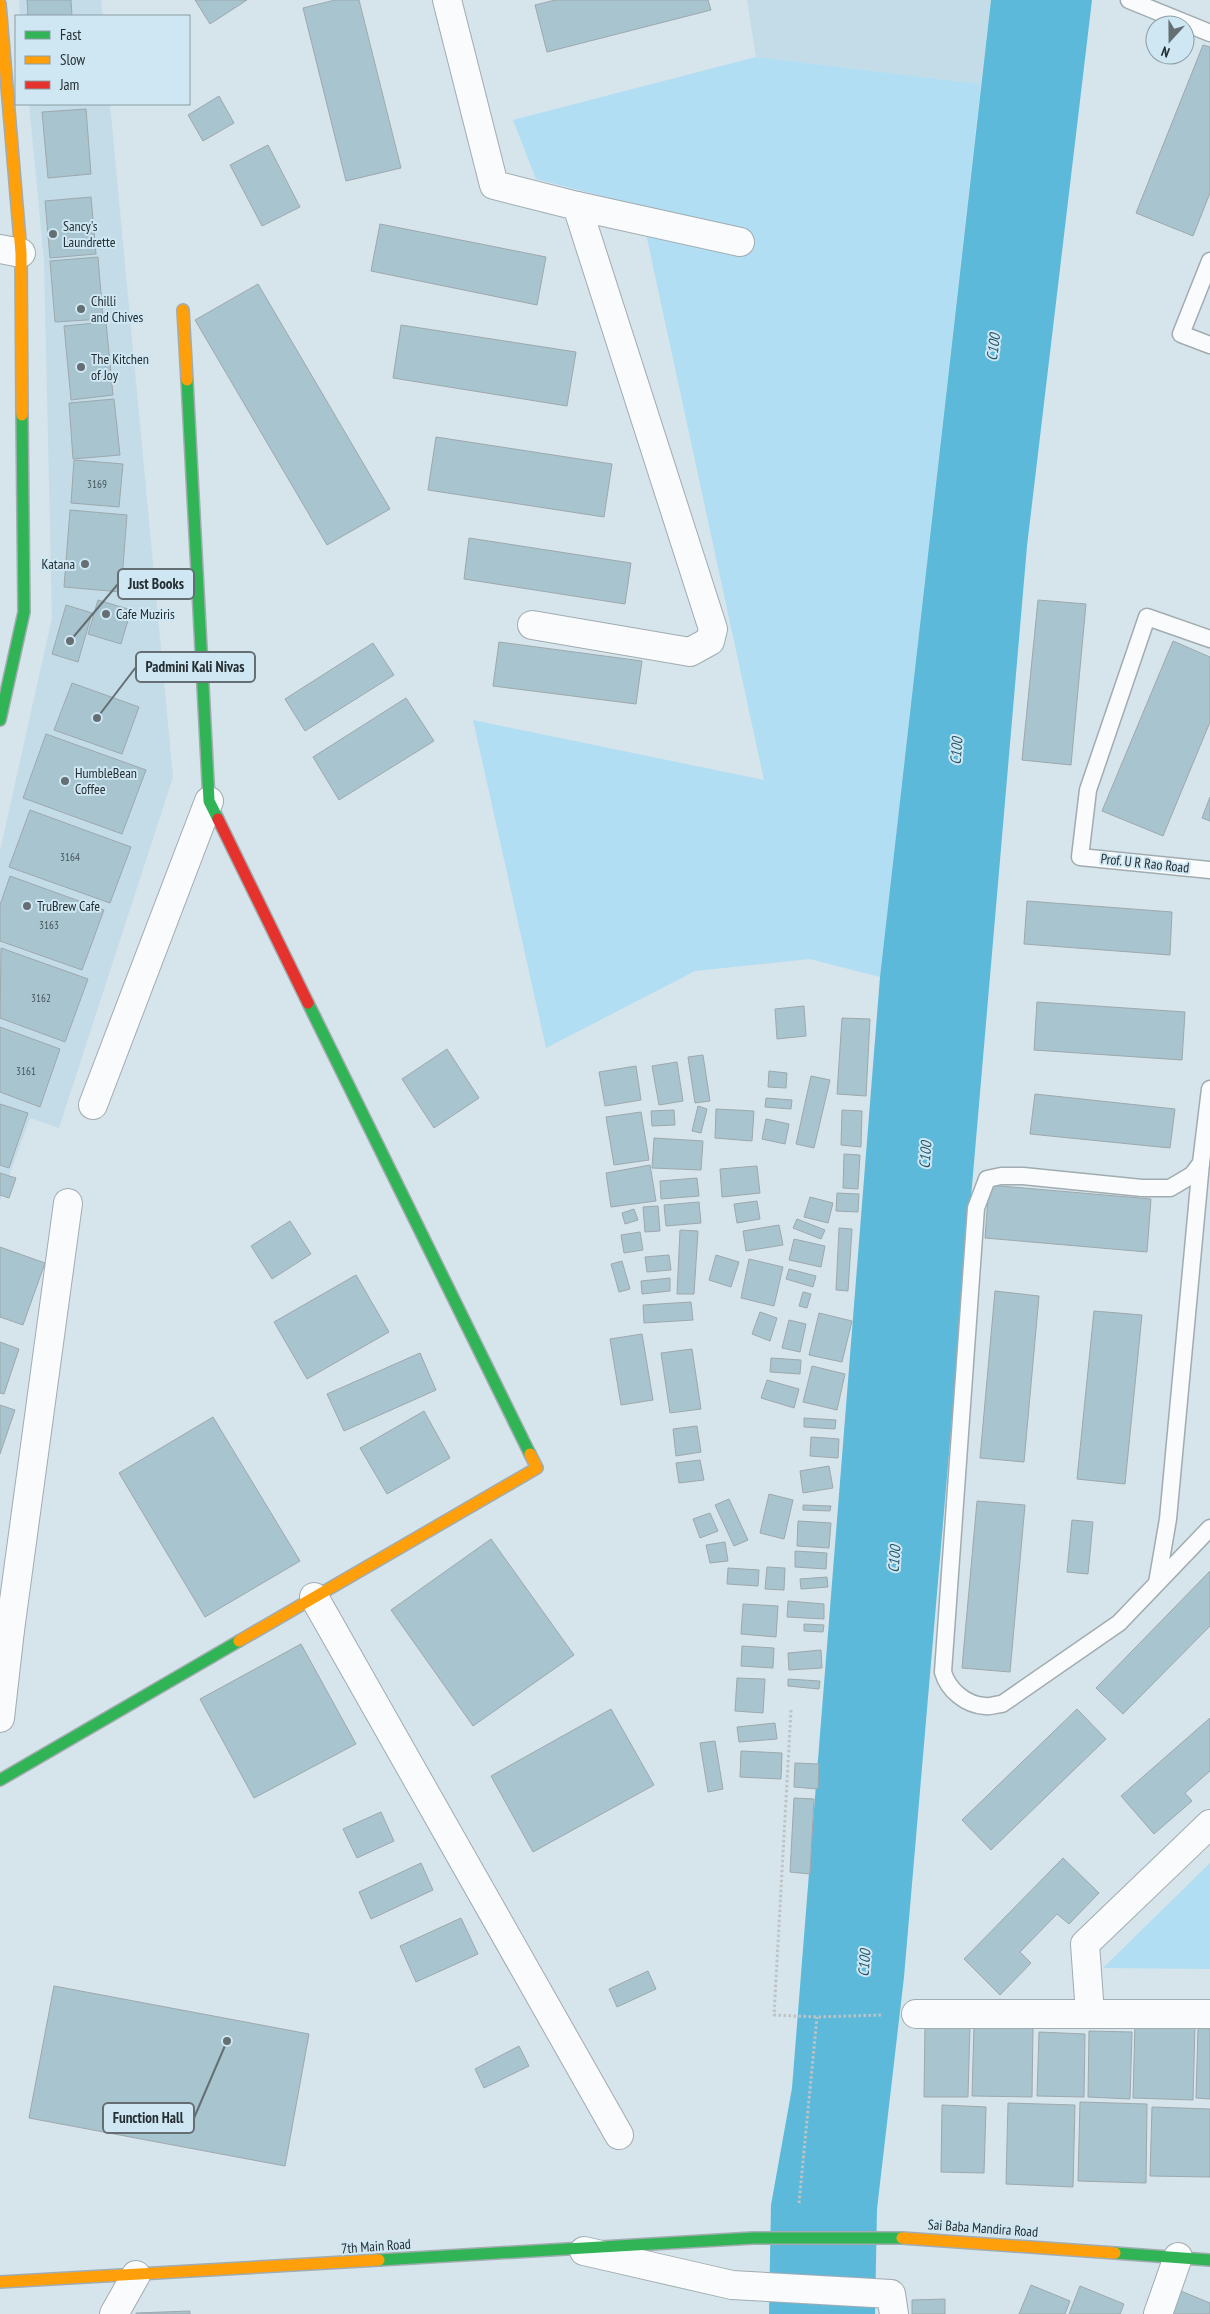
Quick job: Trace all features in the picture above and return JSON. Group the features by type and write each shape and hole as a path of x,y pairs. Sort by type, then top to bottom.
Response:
{"street":[{"path":"447,0 494,185 577,206 740,242"},
{"path":"0,4 24,612 0,720"},
{"path":"532,625 690,652 710,641 713,629 577,206"},
{"path":"0,1780 536,1468 210,801 183,310"},
{"path":"94,1105 210,801"},
{"path":"0,1718 5,1628 68,1203"},
{"path":"314,1598 619,2135"},
{"path":"1090,2014 1085,1944 1210,1824"},
{"path":"916,2014 1210,2014"},
{"name":"Sai Baba Mandira Road","path":"754,2238 906,2238 1210,2260"},
{"name":"7th Main Road","path":"0,2282 754,2238"},
{"path":"572,2248 732,2285 892,2304"},
{"path":"1158,2314 1178,2257"},
{"path":"114,2314 136,2275"}],"lane":[{"path":"1129,0 1210,33"},
{"path":"1210,262 1181,334 1210,345"},
{"name":"Prof. U R Rao Road","path":"1210,639 1147,617 1088,790 1080,857 1210,870"},
{"path":"1158,1583 1168,1519 1201,1163 1210,1089"},
{"path":"1201,1163 1192,1175 1170,1188 1142,1188 1023,1176 1001,1176 987,1179 976,1208 944,1672 946,1682 960,1698 986,1706 1002,1704 1119,1623 1210,1528"}],"path":[{"path":"791,1710 774,2015 817,2017 916,2014"},
{"path":"796,2238 817,2017"}],"shaded area":[{"path":"19,0 101,0 103,15 20,15"},
{"path":"747,0 991,0 981,84 756,57"},
{"path":"756,57 981,84 880,977 810,959 695,971 546,1048 473,720 764,780 640,206 536,179 513,120"},
{"path":"29,105 110,105 173,777 59,1128 30,1118 0,1201 0,851 52,618 44,260"},
{"path":"1210,1863 1210,1969 1103,1968"}],"water":[{"name":"C100","path":"991,0 1092,0 1027,546 904,1977 877,2209 875,2314 769,2314 771,2205 792,2088 880,977"}],"building":[{"path":"27,0 71,0 72,15 28,15"},
{"path":"195,0 247,0 210,24"},
{"path":"335,0 359,0 401,168 346,181 303,8"},
{"path":"555,0 708,0 711,10 547,52 535,5"},
{"path":"1203,45 1210,47 1210,193 1193,236 1136,213"},
{"path":"219,96 234,123 203,141 188,115"},
{"path":"86,109 91,174 48,178 42,112"},
{"path":"268,145 300,207 262,226 230,165"},
{"path":"91,197 96,254 50,258 45,201"},
{"path":"380,224 546,257 537,305 371,271"},
{"path":"98,257 103,319 55,322 50,261"},
{"path":"258,284 390,509 327,545 195,320"},
{"path":"106,322 113,395 71,400 64,326"},
{"path":"401,325 576,352 567,406 393,378"},
{"path":"114,399 120,455 73,459 69,403"},
{"path":"436,437 612,464 604,517 428,490"},
{"path":"74,460 123,464 119,507 71,503"},
{"path":"70,510 127,515 121,592 64,587"},
{"path":"469,538 631,563 625,604 464,579"},
{"path":"98,600 131,610 121,644 88,634"},
{"path":"1038,600 1086,604 1071,765 1022,760"},
{"path":"66,605 92,613 78,662 52,654"},
{"path":"1173,641 1210,657 1210,722 1163,836 1102,811"},
{"path":"499,642 642,661 636,704 493,686"},
{"path":"373,643 394,675 305,731 285,699"},
{"path":"72,683 139,707 122,754 54,730"},
{"path":"406,698 434,741 339,800 313,757"},
{"path":"46,734 146,770 122,834 23,798"},
{"path":"1210,797 1210,821 1202,818"},
{"path":"30,810 131,847 110,903 9,867"},
{"path":"10,876 104,910 82,970 0,941 0,905"},
{"path":"1027,901 1172,912 1170,955 1024,944"},
{"path":"1,948 88,979 65,1042 0,1018"},
{"path":"1037,1002 1185,1012 1182,1060 1034,1050"},
{"path":"804,1006 806,1036 777,1039 775,1009"},
{"path":"842,1018 870,1019 866,1096 837,1094"},
{"path":"0,1027 60,1049 40,1107 0,1092"},
{"path":"447,1049 479,1098 434,1128 402,1079"},
{"path":"703,1055 710,1101 695,1103 688,1057"},
{"path":"677,1062 683,1101 659,1105 652,1066"},
{"path":"636,1066 641,1100 605,1106 599,1072"},
{"path":"769,1071 787,1073 786,1088 768,1087"},
{"path":"811,1076 830,1080 814,1148 796,1144"},
{"path":"1035,1094 1175,1109 1170,1148 1030,1134"},
{"path":"766,1098 792,1100 791,1109 765,1107"},
{"path":"0,1104 28,1113 9,1168 0,1165"},
{"path":"698,1106 707,1109 701,1133 692,1131"},
{"path":"716,1109 754,1111 752,1141 715,1138"},
{"path":"674,1110 675,1125 652,1126 651,1111"},
{"path":"842,1110 862,1111 861,1147 841,1145"},
{"path":"641,1112 649,1160 614,1165 606,1117"},
{"path":"766,1119 789,1124 785,1144 762,1139"},
{"path":"654,1138 703,1141 701,1170 652,1168"},
{"path":"844,1154 860,1155 858,1189 843,1188"},
{"path":"650,1165 656,1201 611,1207 606,1173"},
{"path":"757,1166 760,1193 722,1197 720,1169"},
{"path":"0,1173 16,1178 9,1198 0,1195"},
{"path":"697,1178 699,1196 661,1199 660,1181"},
{"path":"989,1185 1151,1199 1147,1252 985,1238"},
{"path":"837,1193 859,1194 858,1212 836,1211"},
{"path":"810,1197 833,1203 828,1223 804,1217"},
{"path":"757,1201 760,1219 737,1223 734,1204"},
{"path":"699,1202 701,1223 666,1226 664,1205"},
{"path":"658,1206 660,1231 645,1232 643,1207"},
{"path":"634,1209 638,1220 625,1224 622,1213"},
{"path":"797,1219 825,1230 821,1239 793,1228"},
{"path":"290,1221 311,1254 272,1279 251,1246"},
{"path":"779,1225 783,1245 746,1251 743,1231"},
{"path":"839,1228 852,1229 848,1291 836,1290"},
{"path":"680,1230 698,1231 694,1294 677,1294"},
{"path":"640,1232 643,1250 624,1253 621,1235"},
{"path":"794,1239 825,1246 821,1267 789,1260"},
{"path":"0,1247 45,1263 23,1325 0,1317"},
{"path":"669,1255 671,1270 647,1272 645,1257"},
{"path":"716,1255 739,1262 731,1287 709,1280"},
{"path":"749,1259 783,1267 774,1306 741,1298"},
{"path":"622,1261 630,1289 619,1292 611,1264"},
{"path":"789,1269 816,1276 813,1287 786,1279"},
{"path":"356,1275 389,1332 307,1379 274,1322"},
{"path":"670,1278 670,1291 642,1294 641,1281"},
{"path":"995,1291 1039,1296 1024,1462 980,1458"},
{"path":"803,1292 811,1294 807,1308 799,1306"},
{"path":"691,1302 693,1320 644,1323 643,1305"},
{"path":"1094,1311 1142,1315 1125,1484 1077,1479"},
{"path":"760,1312 777,1318 770,1341 752,1334"},
{"path":"819,1313 852,1321 842,1362 809,1355"},
{"path":"789,1320 806,1324 800,1352 782,1348"},
{"path":"642,1334 653,1400 621,1405 610,1339"},
{"path":"0,1342 19,1349 4,1394 0,1393"},
{"path":"692,1349 701,1409 670,1413 661,1353"},
{"path":"420,1353 436,1390 344,1431 327,1394"},
{"path":"771,1358 801,1360 800,1374 770,1372"},
{"path":"812,1366 845,1374 837,1410 803,1402"},
{"path":"767,1380 799,1389 794,1408 761,1398"},
{"path":"0,1405 15,1410 0,1454"},
{"path":"424,1411 450,1458 387,1494 360,1448"},
{"path":"213,1417 300,1561 205,1617 119,1473"},
{"path":"804,1418 836,1420 835,1429 804,1427"},
{"path":"697,1426 701,1452 676,1456 673,1429"},
{"path":"811,1437 839,1439 838,1458 810,1456"},
{"path":"700,1460 704,1480 679,1483 676,1463"},
{"path":"829,1466 833,1488 803,1493 800,1471"},
{"path":"769,1494 793,1500 784,1539 760,1533"},
{"path":"729,1499 748,1540 734,1546 715,1505"},
{"path":"977,1501 1025,1505 1010,1672 962,1668"},
{"path":"803,1505 831,1506 830,1511 803,1510"},
{"path":"710,1513 718,1531 700,1538 693,1519"},
{"path":"1072,1520 1093,1522 1088,1574 1067,1572"},
{"path":"798,1521 831,1523 829,1548 797,1546"},
{"path":"491,1539 574,1655 473,1726 391,1610"},
{"path":"725,1542 728,1561 710,1563 706,1545"},
{"path":"795,1551 827,1553 826,1569 795,1567"},
{"path":"767,1567 785,1568 784,1590 765,1589"},
{"path":"728,1568 759,1570 758,1586 727,1584"},
{"path":"1210,1571 1210,1626 1123,1714 1096,1688"},
{"path":"827,1577 828,1587 801,1589 800,1579"},
{"path":"788,1601 824,1604 824,1619 787,1617"},
{"path":"743,1604 778,1606 776,1637 741,1634"},
{"path":"804,1624 824,1625 823,1632 804,1631"},
{"path":"301,1644 356,1744 254,1798 200,1699"},
{"path":"742,1646 774,1648 773,1668 741,1666"},
{"path":"821,1650 822,1668 789,1670 788,1653"},
{"path":"737,1678 765,1679 763,1713 735,1711"},
{"path":"788,1679 820,1681 819,1689 788,1686"},
{"path":"611,1709 654,1785 533,1852 491,1776"},
{"path":"1077,1709 1106,1739 991,1850 962,1820"},
{"path":"1210,1718 1210,1771 1185,1793 1192,1801 1154,1834 1121,1796"},
{"path":"775,1723 777,1739 739,1742 737,1727"},
{"path":"715,1741 723,1789 708,1792 700,1743"},
{"path":"741,1751 782,1753 781,1779 740,1777"},
{"path":"795,1763 819,1764 818,1789 794,1787"},
{"path":"794,1798 814,1799 810,1874 790,1872"},
{"path":"381,1812 394,1841 357,1858 343,1829"},
{"path":"1063,1858 1099,1893 1069,1924 1057,1914 1020,1952 1031,1963 1000,1995 964,1959"},
{"path":"421,1863 433,1890 371,1919 359,1892"},
{"path":"461,1918 478,1954 416,1982 400,1946"},
{"path":"648,1971 656,1989 617,2007 609,1989"},
{"path":"54,1986 309,2034 285,2166 29,2118"},
{"path":"925,2024 970,2025 968,2097 924,2097"},
{"path":"1135,2024 1195,2026 1193,2100 1133,2098"},
{"path":"974,2026 1033,2028 1032,2097 972,2096"},
{"path":"1198,2028 1210,2029 1210,2099 1196,2098"},
{"path":"1089,2031 1132,2032 1130,2099 1088,2097"},
{"path":"1039,2032 1085,2034 1084,2097 1037,2096"},
{"path":"519,2046 529,2066 484,2088 475,2069"},
{"path":"1080,2102 1147,2104 1146,2183 1078,2181"},
{"path":"1008,2103 1075,2105 1073,2187 1006,2184"},
{"path":"942,2105 986,2107 984,2173 941,2172"},
{"path":"1152,2107 1210,2109 1210,2177 1150,2176"},
{"path":"1031,2285 1070,2301 1065,2314 1019,2314"},
{"path":"1080,2286 1124,2304 1120,2314 1069,2314"},
{"path":"1176,2289 1210,2303 1210,2314 1166,2314"},
{"path":"945,2299 945,2314 912,2314 912,2300"},
{"path":"190,2311 190,2314 136,2314 136,2313"}],"traffic: fast":[{"path":"187,380 209,801 218,819"},
{"path":"0,720 24,612 22,415"},
{"path":"308,1003 530,1454"},
{"path":"0,1780 239,1641"},
{"path":"379,2260 753,2238 902,2238"},
{"path":"1115,2253 1210,2260"}],"traffic: slow":[{"path":"0,4 21,253 22,415"},
{"path":"183,310 187,380"},
{"path":"239,1641 537,1468 530,1454"},
{"path":"902,2238 1115,2253"},
{"path":"0,2282 379,2260"}],"traffic: jam":[{"path":"218,819 308,1003"}],"place":[{"name":"Sancy's Laundrette","path":"53,234"},
{"name":"Chilli and Chives","path":"81,309"},
{"name":"The Kitchen of Joy","path":"81,367"},
{"name":"Katana","path":"85,564"},
{"name":"Cafe Muziris","path":"106,614"},
{"name":"Just Books","path":"70,641"},
{"name":"Padmini Kali Nivas","path":"97,718"},
{"name":"HumbleBean Coffee","path":"65,781"},
{"name":"TruBrew Cafe","path":"27,906"},
{"name":"Function Hall","path":"227,2041"}]}
